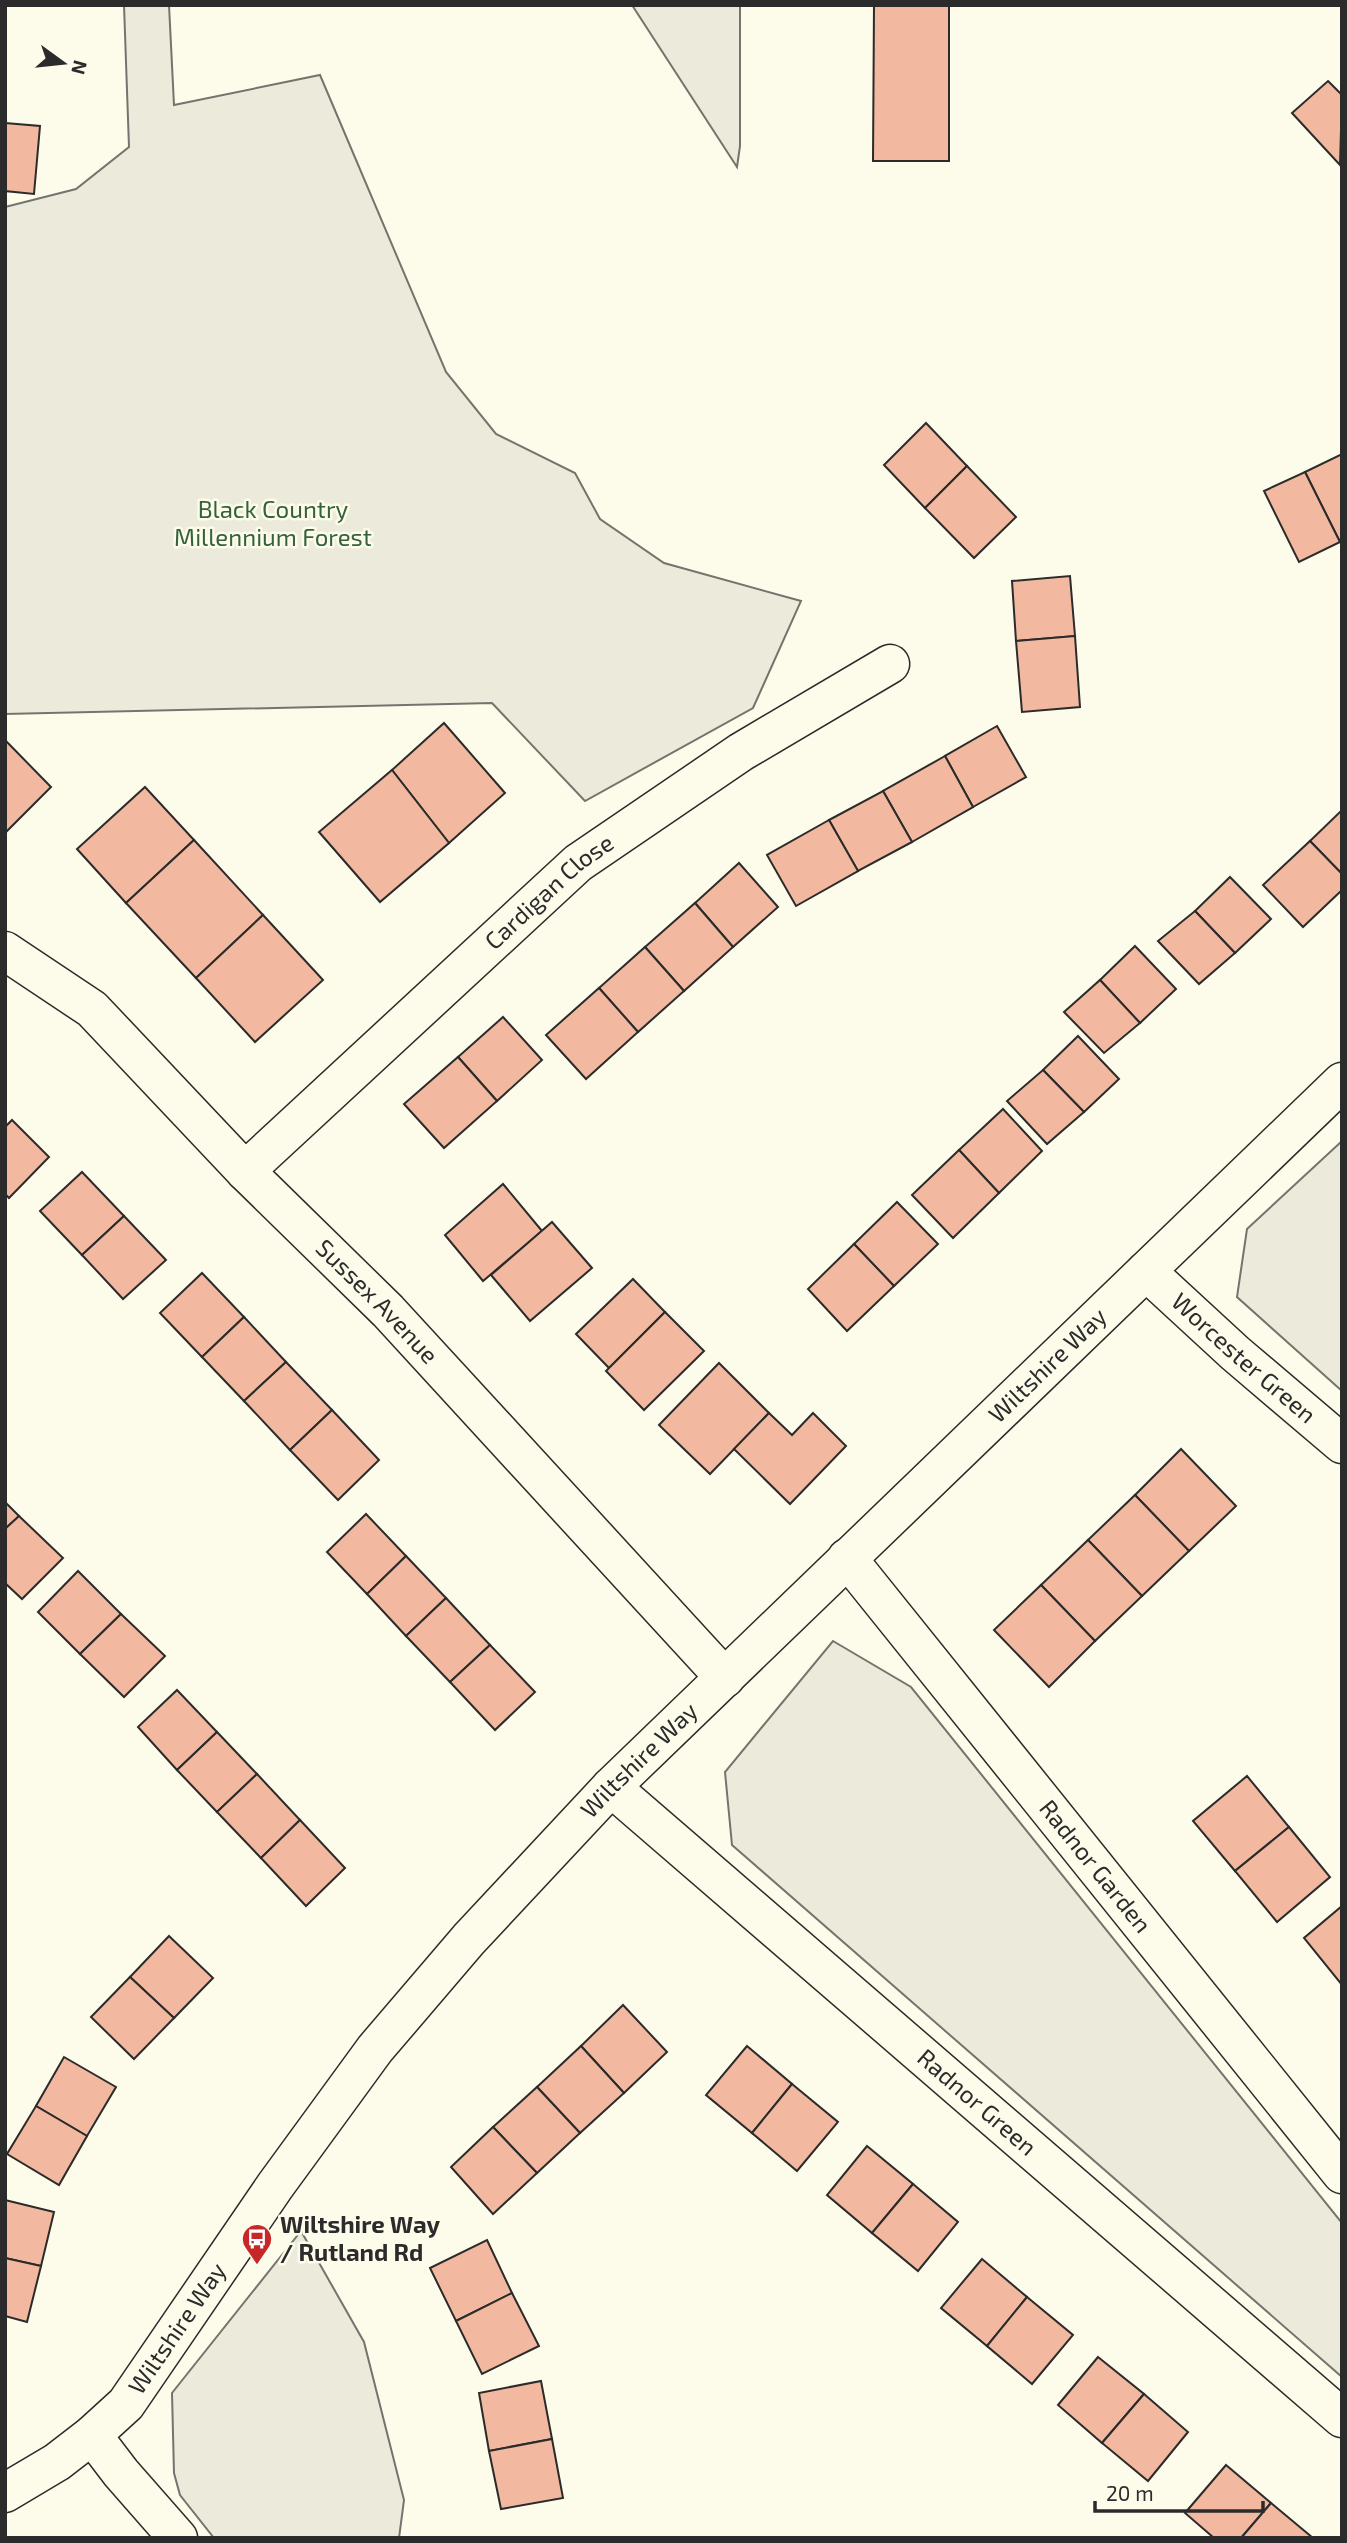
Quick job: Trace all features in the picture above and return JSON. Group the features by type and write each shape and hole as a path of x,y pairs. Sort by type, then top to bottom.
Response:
{"street":[{"name":"Cardigan Close","path":"246,1171 578,863 741,752 890,664"},
{"name":"Sussex Avenue","path":"5,951 92,1009 246,1171 388,1311 725,1678"},
{"name":"Wiltshire Way","path":"5,2493 57,2462 127,2404 275,2186 375,2049 469,1939 611,1787 1342,1082"},
{"name":"Worcester Green","path":"1146,1271 1235,1353 1342,1444"},
{"name":"Radnor Garden","path":"847,1558 1342,2174"},
{"name":"Radnor Green","path":"611,1787 1342,2418"},
{"path":"92,2435 178,2538"}],"green space":[{"name":"Black Country Millennium Forest","path":"124,5 169,5 174,105 320,75 446,372 496,434 575,473 600,519 664,563 801,601 753,708 585,801 492,703 5,714 5,207 76,189 129,147"},
{"path":"632,5 740,5 740,146 737,167"},
{"path":"1342,1141 1342,1391 1237,1297 1247,1229"},
{"path":"833,1641 911,1687 1342,2223 1342,2377 732,1845 725,1772"},
{"path":"301,2231 364,2342 404,2500 399,2538 214,2538 180,2495 174,2473 172,2393"}],"building":[{"path":"874,5 949,5 949,161 873,161"},
{"path":"1328,81 1342,95 1340,165 1292,113"},
{"path":"5,123 40,126 34,194 5,191"},
{"path":"926,423 967,466 925,508 884,465"},
{"path":"1342,454 1342,541 1340,542 1305,472"},
{"path":"967,466 1016,517 974,558 925,508"},
{"path":"1305,472 1340,542 1299,562 1264,491"},
{"path":"1070,576 1075,636 1016,641 1012,581"},
{"path":"1075,636 1080,707 1022,712 1016,641"},
{"path":"444,723 505,793 449,843 392,770"},
{"path":"997,726 1026,777 973,807 945,756"},
{"path":"5,740 51,787 5,833"},
{"path":"945,756 973,807 912,842 883,791"},
{"path":"392,770 449,843 380,902 319,832"},
{"path":"145,787 194,840 126,903 77,849"},
{"path":"883,791 912,842 858,871 829,820"},
{"path":"1342,810 1342,874 1310,841"},
{"path":"829,820 858,871 796,906 767,855"},
{"path":"194,840 263,915 196,978 126,903"},
{"path":"1310,841 1342,874 1342,890 1303,927 1263,885"},
{"path":"739,863 778,907 733,947 695,903"},
{"path":"1230,877 1271,919 1235,953 1195,911"},
{"path":"695,903 733,947 684,991 645,947"},
{"path":"1195,911 1235,953 1199,984 1158,941"},
{"path":"263,915 323,980 255,1042 196,978"},
{"path":"1135,946 1176,989 1140,1023 1100,980"},
{"path":"645,947 684,991 638,1032 599,988"},
{"path":"1100,980 1140,1023 1104,1053 1064,1012"},
{"path":"599,988 638,1032 586,1079 546,1035"},
{"path":"503,1017 542,1060 497,1101 458,1057"},
{"path":"1078,1036 1119,1079 1084,1112 1043,1070"},
{"path":"458,1057 497,1101 444,1148 404,1104"},
{"path":"1043,1070 1084,1112 1047,1144 1007,1101"},
{"path":"1003,1109 1042,1151 999,1193 959,1150"},
{"path":"12,1120 49,1157 9,1198 5,1194 5,1127"},
{"path":"959,1150 999,1193 953,1238 912,1195"},
{"path":"82,1172 124,1216 82,1255 40,1211"},
{"path":"503,1184 542,1231 483,1281 445,1235"},
{"path":"897,1202 938,1244 894,1286 854,1244"},
{"path":"124,1216 166,1260 123,1299 82,1255"},
{"path":"552,1222 592,1268 530,1321 491,1275"},
{"path":"854,1244 894,1286 847,1331 808,1289"},
{"path":"202,1273 244,1317 202,1357 160,1313"},
{"path":"633,1279 665,1312 609,1368 576,1334"},
{"path":"665,1312 704,1351 644,1410 606,1371"},
{"path":"244,1317 286,1362 244,1401 202,1357"},
{"path":"286,1362 332,1410 290,1450 244,1401"},
{"path":"719,1363 769,1413 710,1474 659,1425"},
{"path":"332,1410 379,1460 338,1500 290,1450"},
{"path":"769,1413 792,1435 813,1413 846,1446 790,1504 734,1449"},
{"path":"1181,1449 1236,1506 1189,1551 1135,1495"},
{"path":"1135,1495 1189,1551 1142,1596 1088,1540"},
{"path":"5,1502 19,1516 5,1529"},
{"path":"366,1514 406,1556 367,1594 327,1552"},
{"path":"19,1516 63,1558 22,1599 5,1583 5,1529"},
{"path":"1088,1540 1142,1596 1095,1641 1041,1585"},
{"path":"406,1556 446,1598 406,1636 367,1594"},
{"path":"78,1571 121,1614 80,1654 38,1612"},
{"path":"1041,1585 1095,1641 1049,1687 994,1630"},
{"path":"446,1598 490,1645 450,1682 406,1636"},
{"path":"121,1614 165,1656 124,1697 80,1654"},
{"path":"490,1645 535,1692 495,1730 450,1682"},
{"path":"177,1690 217,1732 177,1770 138,1727"},
{"path":"217,1732 257,1774 217,1812 177,1770"},
{"path":"257,1774 300,1820 261,1858 217,1812"},
{"path":"1247,1776 1289,1827 1235,1871 1193,1821"},
{"path":"300,1820 345,1868 306,1906 261,1858"},
{"path":"1289,1827 1330,1877 1277,1922 1235,1871"},
{"path":"1342,1906 1342,1985 1304,1938"},
{"path":"169,1936 213,1978 174,2018 130,1977"},
{"path":"130,1977 174,2018 134,2059 91,2017"},
{"path":"623,2005 667,2052 624,2093 581,2046"},
{"path":"581,2046 624,2093 580,2133 537,2087"},
{"path":"747,2046 792,2084 752,2133 706,2095"},
{"path":"64,2057 116,2087 87,2136 36,2106"},
{"path":"792,2084 838,2122 797,2171 752,2133"},
{"path":"537,2087 580,2133 537,2173 493,2127"},
{"path":"36,2106 87,2136 59,2185 7,2154"},
{"path":"493,2127 537,2173 493,2214 451,2167"},
{"path":"867,2146 913,2184 872,2233 827,2195"},
{"path":"913,2184 958,2222 918,2271 872,2233"},
{"path":"5,2200 54,2212 41,2266 5,2258"},
{"path":"487,2240 512,2293 456,2321 430,2268"},
{"path":"5,2258 41,2266 27,2322 5,2316"},
{"path":"982,2259 1027,2297 987,2346 941,2308"},
{"path":"512,2293 539,2346 482,2374 456,2321"},
{"path":"1027,2297 1073,2335 1032,2384 987,2346"},
{"path":"1098,2357 1144,2394 1102,2443 1058,2405"},
{"path":"541,2381 552,2439 489,2451 479,2393"},
{"path":"1144,2394 1188,2432 1148,2481 1102,2443"},
{"path":"552,2439 563,2498 501,2509 489,2451"},
{"path":"1226,2465 1271,2503 1241,2538 1214,2538 1185,2513"},
{"path":"1271,2503 1313,2538 1241,2538"}],"place":[{"name":"Wiltshire Way / Rutland Rd","path":"257,2266"}]}
